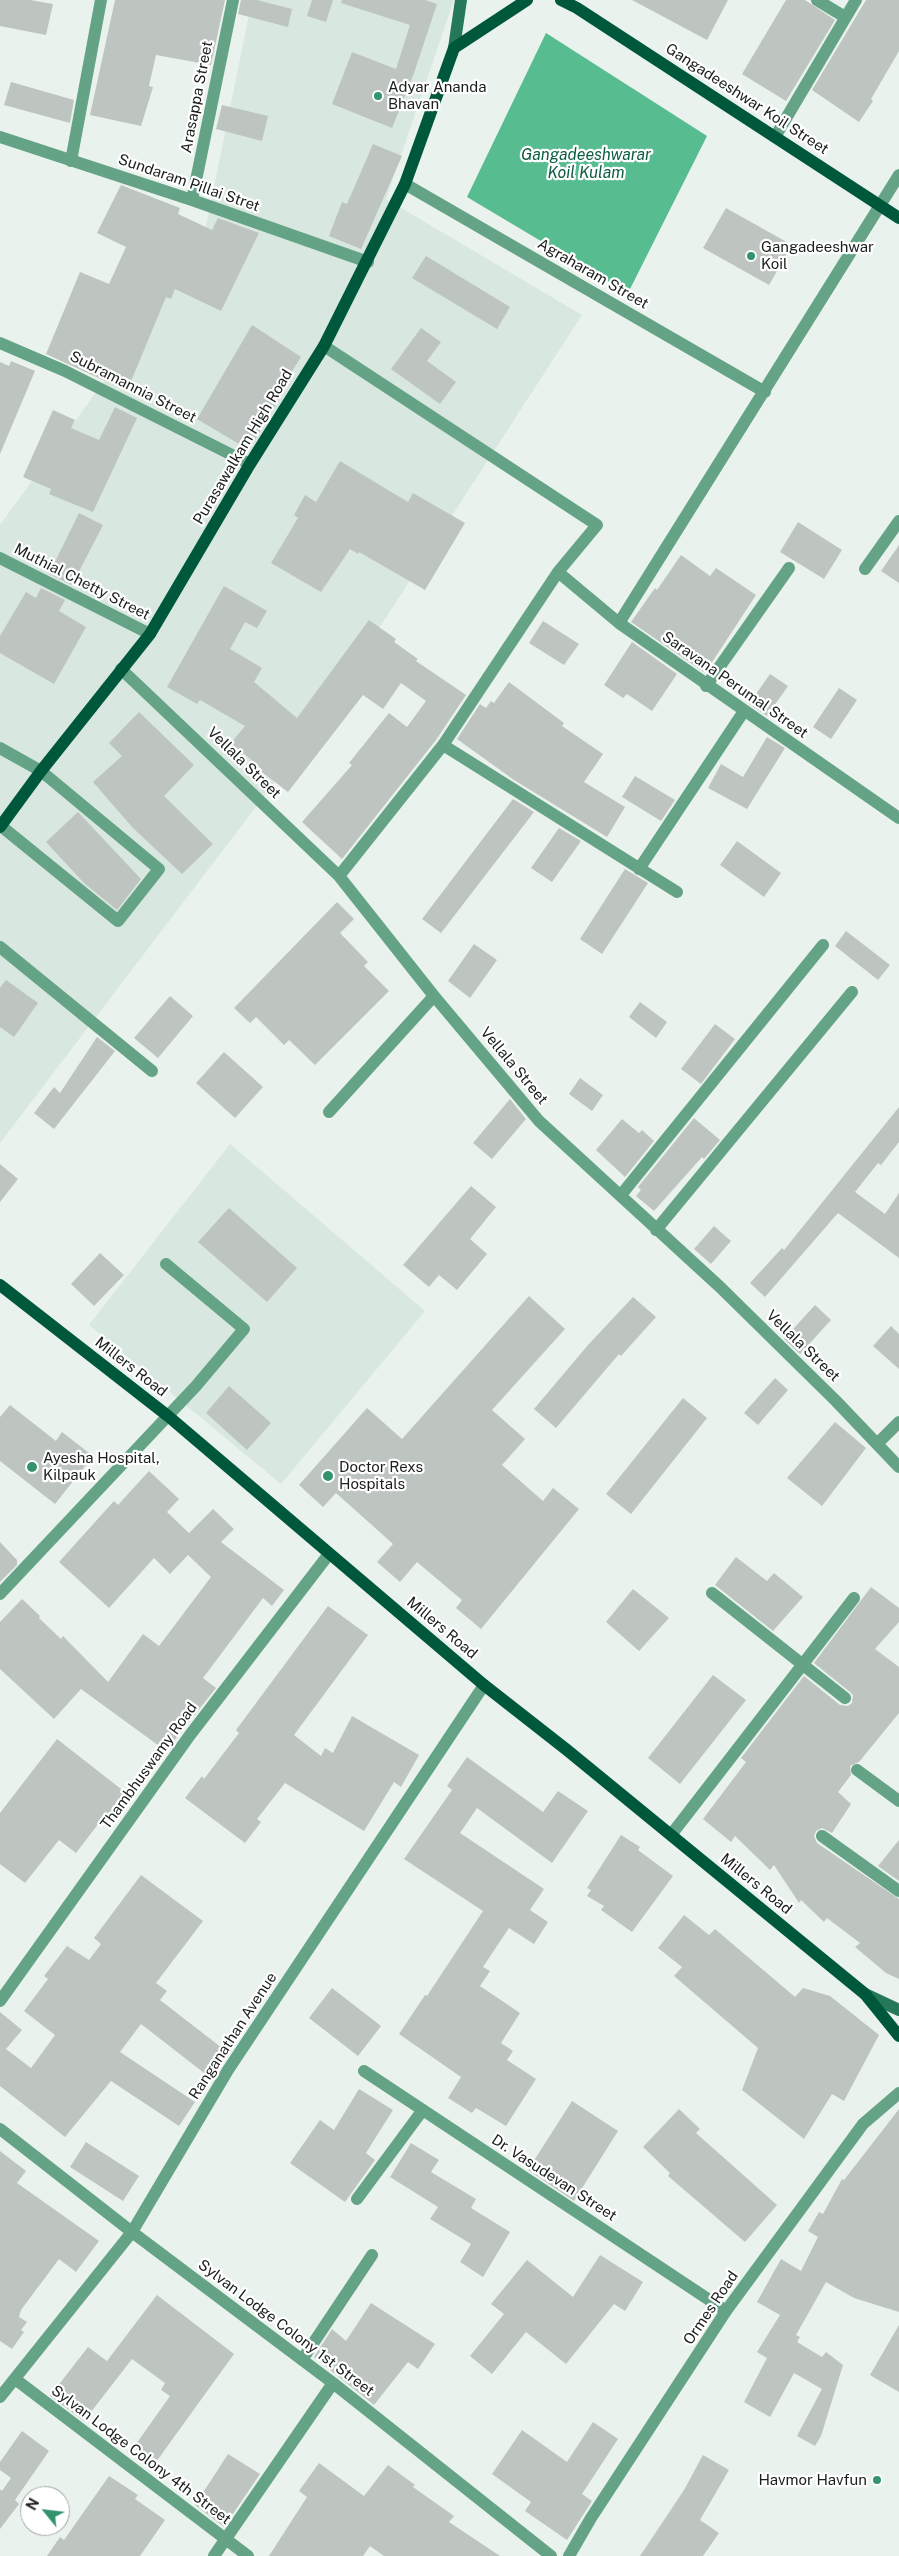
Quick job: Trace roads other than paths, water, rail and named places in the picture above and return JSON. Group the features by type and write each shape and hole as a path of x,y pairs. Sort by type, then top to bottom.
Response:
{"main road":[{"name":"Purasawalkam High Road","path":"0,827 40,770 150,634 250,464 324,346 368,262 405,184 454,48 460,0"},
{"path":"454,48 527,0"},
{"name":"Gangadeeshwar Koil Street","path":"561,0 577,8 899,218"},
{"name":"Millers Road","path":"0,1285 168,1416 484,1685 865,1994 899,2036"},
{"path":"865,1994 899,2010"}],"street":[{"path":"71,161 101,0"},
{"name":"Arasappa Street","path":"192,200 233,0"},
{"path":"817,0 845,17"},
{"path":"775,137 856,0"},
{"name":"Sundaram Pillai Stret","path":"0,137 192,200 368,262"},
{"path":"619,623 899,175"},
{"name":"Agraharam Street","path":"405,184 765,392"},
{"name":"Subramannia Street","path":"0,343 65,371 250,464"},
{"path":"324,346 597,525 558,572 442,745 339,876"},
{"path":"865,569 899,521"},
{"name":"Muthial Chetty Street","path":"0,558 150,634"},
{"path":"706,686 789,568"},
{"name":"Saravana Perumal Street","path":"558,572 619,623 706,686 899,818"},
{"name":"Vellala Street","path":"122,669 339,876 434,996 539,1121 622,1195 656,1230 720,1288 836,1401 899,1467"},
{"path":"639,868 744,711"},
{"path":"442,745 677,892"},
{"path":"0,748 40,770 160,869 118,921 0,827"},
{"path":"622,1195 822,945"},
{"path":"0,947 152,1071"},
{"path":"656,1230 852,992"},
{"path":"329,1112 434,996"},
{"path":"0,1594 168,1416 244,1329 166,1264"},
{"path":"877,1444 899,1422"},
{"name":"Thambhuswamy Road","path":"0,2000 190,1735 329,1554"},
{"path":"712,1593 845,1698"},
{"path":"671,1835 854,1598"},
{"name":"Ranganathan Avenue","path":"0,2398 132,2232 228,2070 484,1685"},
{"path":"857,1770 899,1801"},
{"path":"822,1836 899,1891"},
{"name":"Dr. Vasudevan Street","path":"364,2071 726,2311"},
{"name":"Ormes Road","path":"569,2556 591,2518 726,2311 863,2124 899,2093"},
{"path":"357,2199 422,2111"},
{"name":"Sylvan Lodge Colony 1st Street","path":"0,2129 132,2232 333,2383 551,2556"},
{"path":"302,2360 372,2256"},
{"name":"Sylvan Lodge Colony 4th Street","path":"14,2379 248,2556"},
{"path":"214,2556 333,2383"}],"water":[{"name":"Gangadeeshwarar Koil Kulam","path":"546,33 707,136 628,293 467,197"}],"place":[{"name":"Adyar Ananda Bhavan","path":"378,96"},
{"name":"Gangadeeshwar Koil","path":"751,256"},
{"name":"Ayesha Hospital, Kilpauk","path":"32,1467"},
{"name":"Doctor Rexs Hospitals","path":"328,1476"},
{"name":"Havmor Havfun","path":"877,2480"}]}
